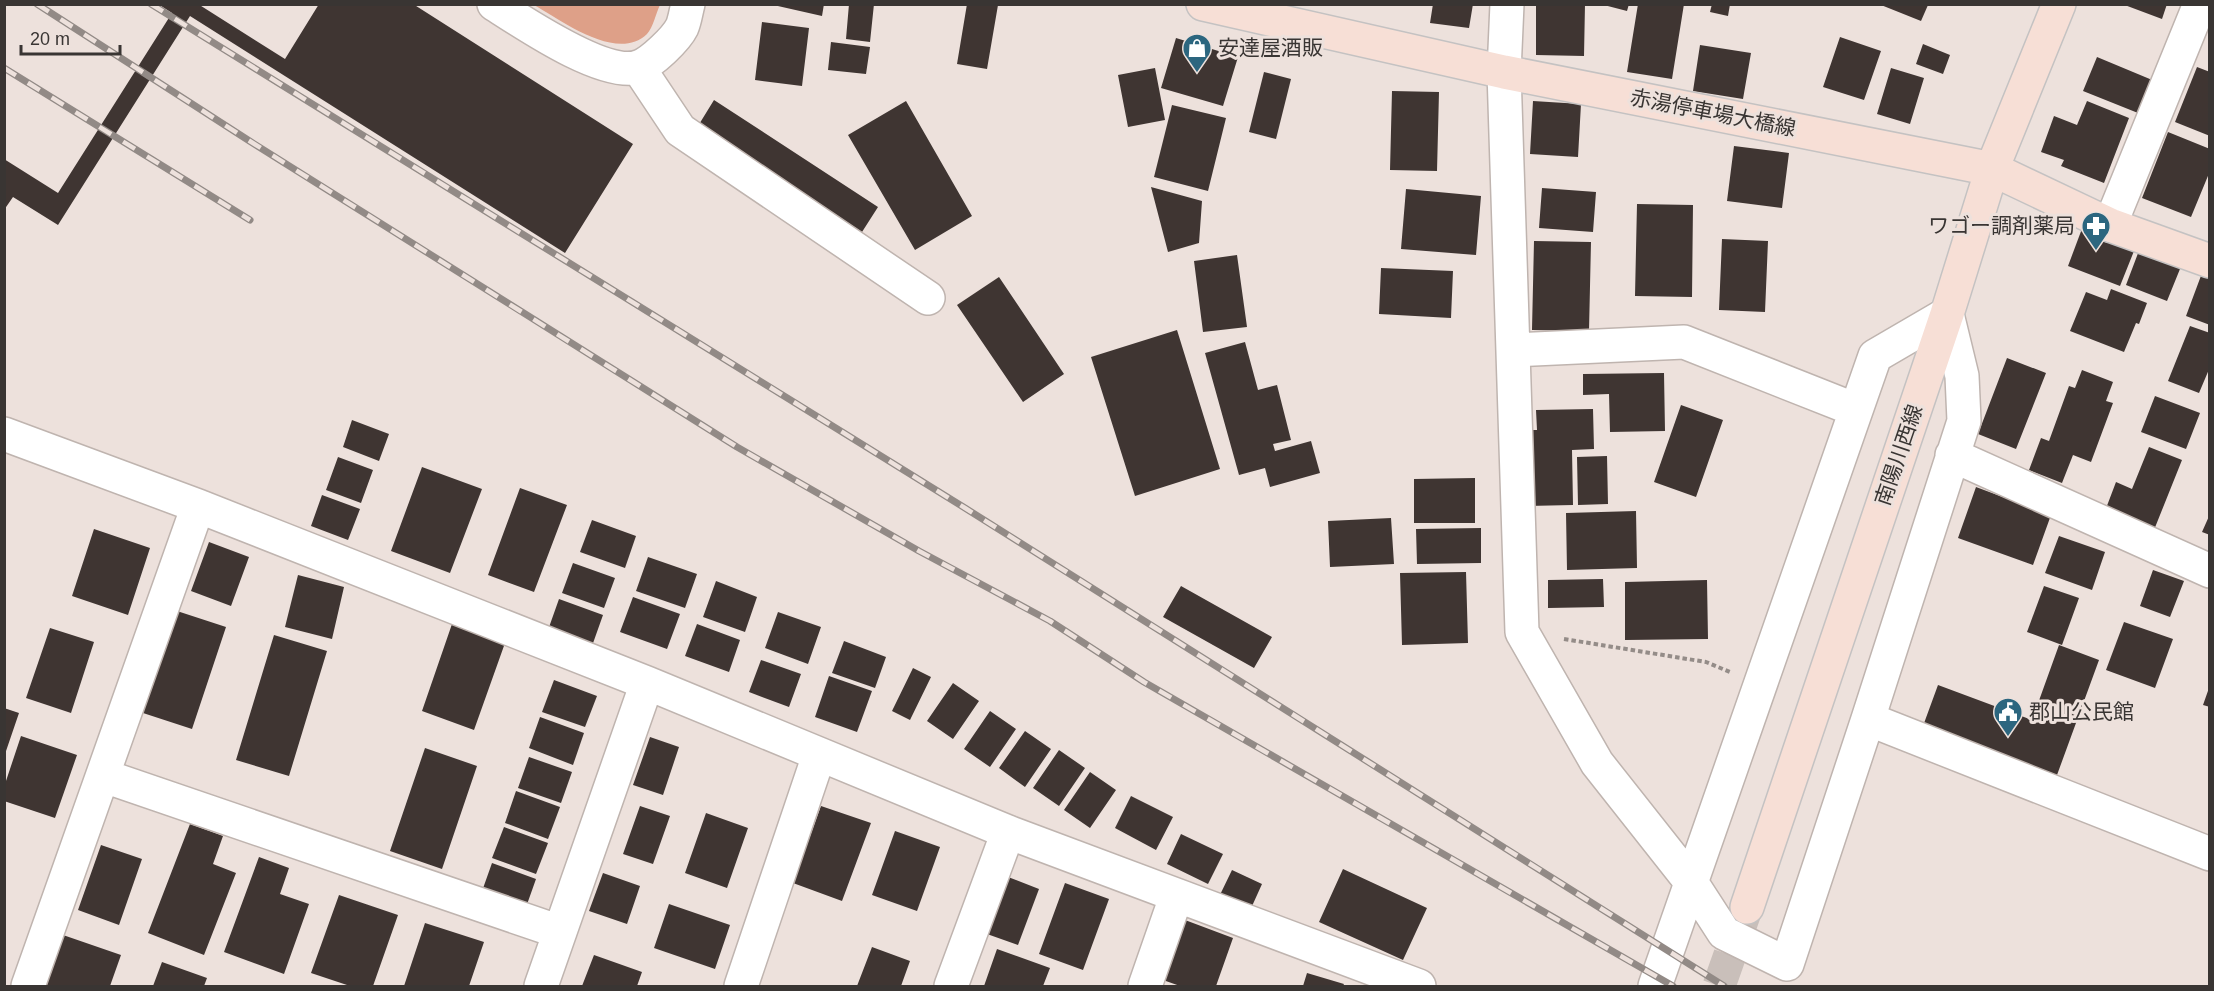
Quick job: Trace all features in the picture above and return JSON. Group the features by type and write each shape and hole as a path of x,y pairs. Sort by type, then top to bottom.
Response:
{"main road":[{"name":"赤湯停車場大橋線","path":"1203,4 1504,72 1992,169 2110,225 2210,261"},
{"name":"南陽川西線","path":"1747,907 1947,314 1992,169 2059,4"}],"street":[{"path":"494,4 591,61 613,67 638,67 661,52 682,27 688,4"},
{"path":"1507,4 1504,72 1522,632 1597,763 1691,882 1724,933 1787,964 1964,421 1962,376 1947,314 1875,356 1691,882 1655,987"},
{"path":"2110,225 2200,4"},
{"path":"638,67 680,130 928,297"},
{"path":"1513,350 1684,342 1856,410"},
{"path":"7,441 198,506 647,683 1008,832 1404,984"},
{"path":"1952,455 2210,571"},
{"path":"28,987 198,506"},
{"path":"541,987 647,683"},
{"path":"1868,719 2210,854"},
{"path":"741,987 819,755"},
{"path":"104,776 560,932"},
{"path":"951,987 1008,832"},
{"path":"1145,987 1176,897"}],"path":[{"path":"1522,632 1706,662 1761,684"}],"shaded area":[{"path":"534,5 660,5 647,34 635,42 620,44 605,42 589,36"}],"building":[{"path":"158,4 198,4 285,59 319,4 413,4 633,144 565,253 190,16 58,225 13,197 4,210 4,159 58,193 172,13"},
{"path":"769,4 824,4 822,16"},
{"path":"849,4 874,4 870,42 846,39"},
{"path":"967,4 998,5 987,69 957,64"},
{"path":"1433,4 1473,4 1469,28 1430,23"},
{"path":"1536,4 1585,4 1584,56 1536,55"},
{"path":"1600,4 1629,4 1627,11"},
{"path":"1638,4 1684,4 1672,79 1627,72"},
{"path":"1712,4 1730,4 1728,16 1710,12"},
{"path":"2122,4 2167,4 2162,19"},
{"path":"1881,5 1928,5 1921,21"},
{"path":"762,22 809,28 802,86 755,80"},
{"path":"1840,37 1881,51 1864,100 1823,87"},
{"path":"1176,38 1238,57 1223,106 1161,88"},
{"path":"831,42 870,47 866,74 828,70"},
{"path":"1923,44 1950,55 1943,74 1916,64"},
{"path":"1700,45 1751,53 1743,99 1693,91"},
{"path":"2097,57 2157,82 2143,115 2083,91"},
{"path":"2197,67 2210,72 2210,136 2175,122"},
{"path":"1155,68 1165,120 1128,127 1118,75"},
{"path":"1891,68 1924,78 1910,124 1877,114"},
{"path":"1264,72 1291,79 1276,139 1249,132"},
{"path":"1392,91 1439,92 1437,171 1390,170"},
{"path":"714,100 878,207 862,232 698,126"},
{"path":"906,101 972,216 915,250 848,135"},
{"path":"1533,101 1581,104 1578,157 1530,154"},
{"path":"2087,101 2129,118 2104,183 2061,166 2064,160 2041,152 2054,116 2077,125"},
{"path":"1172,105 1226,118 1208,191 1154,177"},
{"path":"2168,132 2210,149 2210,171 2191,217 2142,198"},
{"path":"1734,146 1789,153 1782,208 1727,201"},
{"path":"1151,187 1202,201 1199,243 1168,252"},
{"path":"1542,188 1596,192 1593,232 1539,228"},
{"path":"1406,189 1481,196 1476,255 1401,249"},
{"path":"1637,204 1693,205 1692,297 1635,296"},
{"path":"2083,226 2136,246 2120,286 2068,266"},
{"path":"1722,239 1768,241 1765,312 1719,310"},
{"path":"1534,241 1591,242 1589,331 1532,330"},
{"path":"2140,248 2182,264 2167,301 2126,285"},
{"path":"1237,255 1247,327 1203,332 1194,261"},
{"path":"2205,265 2210,267 2210,325 2186,316"},
{"path":"1381,268 1453,271 1451,318 1379,314"},
{"path":"999,277 1064,374 1023,402 957,305"},
{"path":"2111,289 2147,303 2124,352 2070,331 2086,292 2107,300"},
{"path":"2190,326 2210,333 2210,367 2199,393 2168,381"},
{"path":"1177,330 1220,469 1135,496 1091,357"},
{"path":"1245,342 1258,390 1277,385 1291,440 1273,444 1275,451 1311,441 1320,473 1270,487 1265,468 1239,475 1205,353"},
{"path":"2007,358 2046,373 2016,449 1978,434"},
{"path":"2082,370 2113,382 2106,401 2113,403 2091,462 2073,455 2062,483 2029,470 2041,438 2049,441 2069,386 2075,388"},
{"path":"1664,373 1665,431 1610,432 1609,394 1583,395 1583,374"},
{"path":"2155,396 2200,413 2186,449 2141,432"},
{"path":"1681,405 1723,420 1696,497 1654,482"},
{"path":"1593,409 1594,449 1572,450 1573,505 1527,506 1526,430 1537,430 1536,410"},
{"path":"352,420 389,434 379,461 343,447"},
{"path":"2149,447 2182,460 2154,530 2105,511 2116,482 2132,489"},
{"path":"1607,456 1608,504 1578,505 1577,457"},
{"path":"338,457 373,470 361,503 326,490"},
{"path":"422,467 482,489 450,573 391,551"},
{"path":"1475,478 1475,523 1414,523 1414,479"},
{"path":"1976,487 2051,515 2033,565 1958,538"},
{"path":"520,488 567,505 534,592 488,575"},
{"path":"322,495 360,509 348,540 311,526"},
{"path":"1636,511 1637,568 1567,570 1566,513"},
{"path":"2210,514 2210,535 2202,532"},
{"path":"1391,518 1394,564 1330,567 1328,521"},
{"path":"592,520 636,536 625,568 580,552"},
{"path":"1481,528 1481,563 1417,564 1416,529"},
{"path":"94,529 150,548 128,615 72,596"},
{"path":"2059,536 2105,552 2092,590 2045,573"},
{"path":"209,542 249,557 231,606 191,591"},
{"path":"648,557 697,574 685,608 636,591"},
{"path":"573,563 615,578 604,608 562,593"},
{"path":"2153,570 2184,581 2170,617 2140,606"},
{"path":"1466,572 1468,643 1402,645 1400,573"},
{"path":"298,575 344,587 332,639 285,627"},
{"path":"1603,579 1604,607 1548,608 1548,580"},
{"path":"1707,580 1708,639 1625,640 1625,582"},
{"path":"716,581 757,597 745,632 703,617"},
{"path":"1181,586 1272,637 1254,668 1163,617"},
{"path":"2044,586 2079,598 2062,645 2027,632"},
{"path":"633,597 680,614 667,649 620,632"},
{"path":"559,599 603,615 592,646 548,630"},
{"path":"177,611 226,627 192,729 143,713"},
{"path":"778,612 821,627 808,664 765,648"},
{"path":"2124,622 2173,639 2155,688 2106,670"},
{"path":"452,624 505,643 474,730 422,711"},
{"path":"697,624 740,640 729,672 685,656"},
{"path":"50,628 94,642 71,713 26,698"},
{"path":"274,635 327,651 289,776 236,760"},
{"path":"844,641 886,657 875,688 832,673"},
{"path":"2059,645 2099,660 2057,775 1923,726 1938,685 2032,720"},
{"path":"761,660 801,674 789,707 749,692"},
{"path":"913,668 931,677 910,720 892,711"},
{"path":"829,676 872,691 857,732 815,717"},
{"path":"554,680 597,696 585,727 542,712"},
{"path":"953,683 979,701 953,739 927,721"},
{"path":"2210,688 2210,707 2203,705"},
{"path":"4,708 19,713 5,754 4,754"},
{"path":"990,711 1016,729 990,767 964,749"},
{"path":"540,717 584,733 573,765 529,748"},
{"path":"1025,731 1051,749 1025,787 999,768"},
{"path":"21,736 77,755 55,818 4,801 4,787"},
{"path":"650,737 679,747 663,795 633,785"},
{"path":"425,748 477,766 442,869 390,851"},
{"path":"1059,750 1085,768 1059,806 1033,788"},
{"path":"529,757 572,772 561,803 518,788"},
{"path":"1090,772 1116,790 1090,828 1064,810"},
{"path":"516,791 560,807 548,839 505,823"},
{"path":"1131,796 1173,817 1156,850 1115,828"},
{"path":"640,806 670,816 653,864 623,854"},
{"path":"821,806 871,823 842,901 793,883"},
{"path":"706,813 748,828 727,888 685,873"},
{"path":"190,824 223,836 213,864 236,873 204,955 148,933"},
{"path":"504,827 548,843 536,874 492,858"},
{"path":"895,831 940,847 917,911 872,895"},
{"path":"1181,834 1223,854 1208,884 1167,864"},
{"path":"101,845 142,859 119,925 78,910"},
{"path":"259,857 289,868 280,894 309,904 284,974 224,952"},
{"path":"492,863 536,879 525,910 481,894"},
{"path":"1343,869 1427,908 1403,960 1319,922"},
{"path":"1232,870 1262,884 1248,915 1217,901"},
{"path":"603,873 640,886 627,924 589,911"},
{"path":"1008,877 1039,889 1018,945 987,934"},
{"path":"1065,883 1109,899 1083,970 1039,954"},
{"path":"339,895 398,915 373,986 350,986 311,973"},
{"path":"669,904 730,925 715,969 654,948"},
{"path":"1185,920 1233,938 1216,986 1180,986 1163,980"},
{"path":"425,923 484,942 469,986 404,986"},
{"path":"63,935 121,955 110,986 45,986"},
{"path":"872,947 910,961 901,986 857,986"},
{"path":"997,949 1050,968 1043,986 984,986"},
{"path":"594,955 642,972 637,986 582,986"},
{"path":"162,962 207,978 204,986 153,986"},
{"path":"1307,973 1344,984 1343,986 1303,986"}],"tunnel":[{"path":"1719,986 1745,912"}],"railway":[{"path":"37,4 248,140 737,447 919,551 1050,621 1144,682 1673,986"},
{"path":"151,4 965,508 1724,986"},
{"path":"4,68 250,220"}],"place":[{"name":"安達屋酒販","path":"1197,74"},
{"name":"ワゴー調剤薬局","path":"2096,252"},
{"name":"郡山公民館","path":"2008,738"}]}
